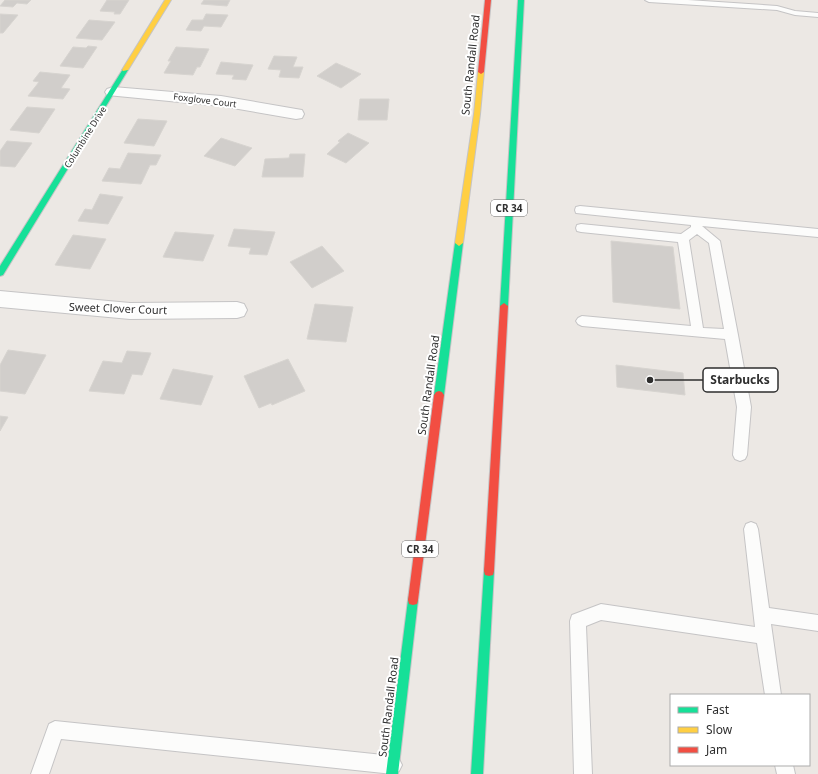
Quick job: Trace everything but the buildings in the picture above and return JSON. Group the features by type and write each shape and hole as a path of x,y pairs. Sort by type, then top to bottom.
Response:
{"main road":[{"name":"Columbine Drive","path":"0,272 113,92 168,0"},
{"name":"South Randall Road","path":"392,769 439,393 477,114 488,0"},
{"name":"CR 34","path":"477,774 521,0"}],"street":[{"name":"Foxglove Court","path":"113,92 221,101 296,114"},
{"name":"Sweet Clover Court","path":"0,299 130,311 237,310"}],"lane":[{"path":"649,0 739,3 777,8 796,13 818,14"},
{"path":"580,210 696,225 818,233"},
{"path":"683,238 696,225"},
{"path":"696,225 714,240 744,407 740,455"},
{"path":"581,228 683,238"},
{"path":"683,238 698,332"},
{"path":"582,320 732,336"},
{"path":"750,529 773,694"},
{"path":"583,774 578,621 601,612 764,636"},
{"path":"761,615 818,623"},
{"path":"40,774 55,730 392,769"}],"traffic: fast":[{"path":"504,306 521,0"},
{"path":"0,273 125,70"},
{"path":"439,395 459,243"},
{"path":"477,774 489,571"},
{"path":"392,774 413,600"}],"traffic: slow":[{"path":"125,70 168,0"},
{"path":"459,243 477,114 481,72"}],"traffic: jam":[{"path":"481,72 488,0"},
{"path":"489,571 504,306"},
{"path":"413,600 439,395"}],"place":[{"name":"Starbucks","path":"650,380"}]}
